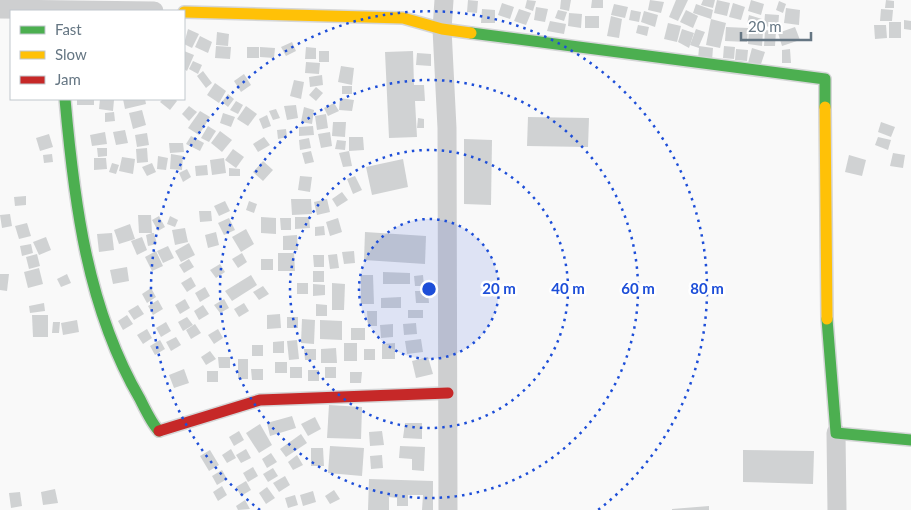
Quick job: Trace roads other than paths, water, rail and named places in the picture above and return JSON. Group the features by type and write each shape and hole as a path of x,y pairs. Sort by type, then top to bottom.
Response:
{"street":[{"path":"444,0 442,29 447,128 448,510"},
{"path":"0,9 58,7 130,10"},
{"path":"185,12 402,18 442,29 825,80 827,342 836,433 837,510"},
{"path":"65,100 70,164 92,273 112,345 158,431 260,400 448,393"},
{"path":"836,433 911,440"}]}
